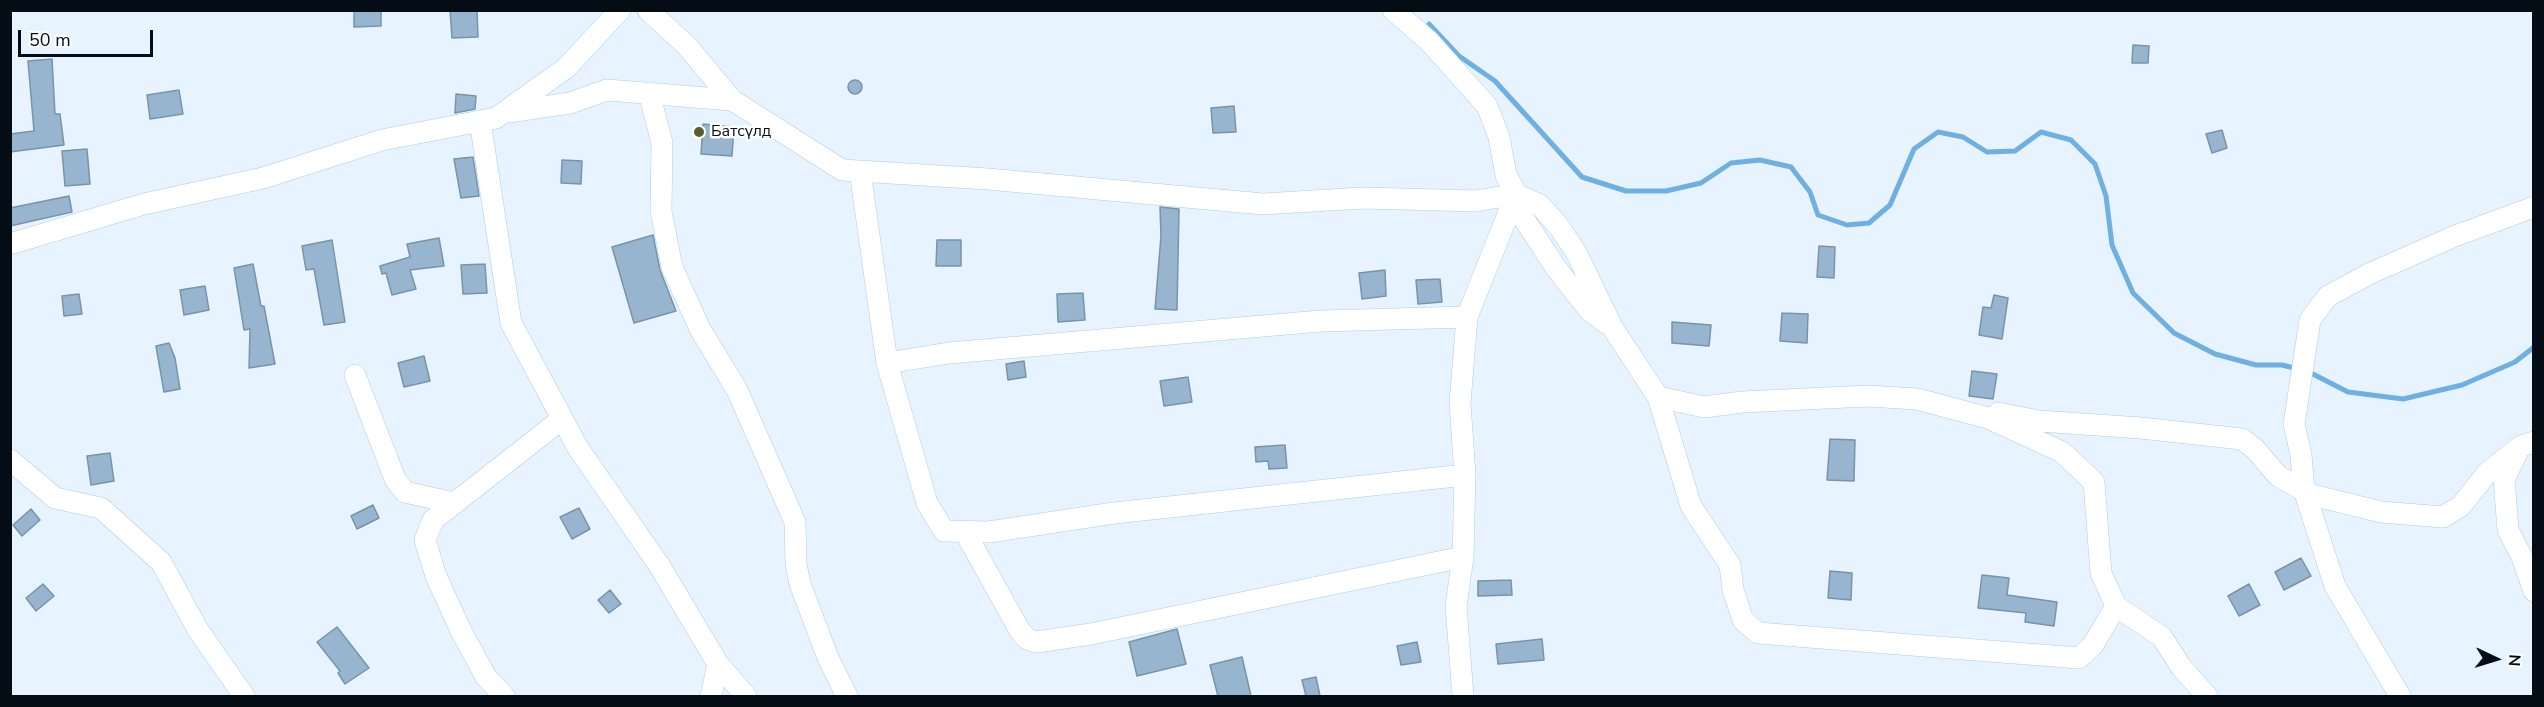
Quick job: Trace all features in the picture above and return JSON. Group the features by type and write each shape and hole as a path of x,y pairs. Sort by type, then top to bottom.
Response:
{"street":[{"path":"648,10 687,46 732,100 842,170 1011,181 1263,204 1364,198 1476,201 1516,194 1540,205 1560,228 1577,254 1612,327 1658,397 1690,506 1730,565 1733,590 1743,620 1758,633 2079,658 2093,645 2116,606"},
{"path":"1393,10 1429,41 1487,106 1499,137 1506,175 1516,194 1467,317 1460,404 1465,475 1463,557 1456,606 1463,696"},
{"path":"10,244 144,204 263,178 382,140 496,118 566,68 610,13"},
{"path":"504,112 570,103 607,90 732,100"},
{"path":"649,93 662,143 661,211 672,267 700,329 737,390 795,522 796,564 800,584 828,658 847,696"},
{"path":"480,121 512,323 562,419 623,517 659,565 718,664 746,696"},
{"path":"860,171 887,363 927,503 944,531 966,534 1114,513 1465,475"},
{"path":"2400,696 2335,586 2304,490 2301,455 2294,424 2310,320 2328,296 2371,273 2454,236 2534,207"},
{"path":"887,363 949,353 1321,321 1467,317"},
{"path":"355,375 395,478 405,492 454,504"},
{"path":"1658,397 1704,407 1742,402 1826,398 1907,398 1983,416 2062,452 2094,482 2102,573 2116,606 2162,637 2187,675 2207,696"},
{"path":"1983,416 1996,412 2039,421 2141,428 2242,439 2255,448 2278,476 2312,495 2382,512 2443,517 2461,506 2487,473 2527,444"},
{"path":"504,696 486,677 460,629 436,576 425,540 433,520 562,419"},
{"path":"2527,444 2505,479 2508,530 2522,557 2534,591"},
{"path":"10,460 54,498 101,508 160,562 198,630 244,696"},
{"path":"966,534 1020,631 1027,639 1036,642 1091,634 1463,557"},
{"path":"711,696 718,664"}],"building":[{"path":"354,10 381,10 381,26 354,27"},
{"path":"450,10 477,10 478,37 452,38"},
{"path":"2133,45 2149,46 2148,63 2132,63"},
{"path":"52,59 55,114 60,114 64,145 10,152 10,134 34,131 28,61"},
{"path":"852,80 858,80 862,87 858,94 852,94 848,90 848,84"},
{"path":"179,90 183,114 150,119 147,95"},
{"path":"456,94 476,96 475,109 455,113"},
{"path":"1234,106 1236,132 1213,133 1211,108"},
{"path":"703,124 734,127 732,156 701,154"},
{"path":"2222,130 2227,148 2212,153 2206,134"},
{"path":"87,149 90,184 65,186 62,151"},
{"path":"473,157 479,196 461,198 454,159"},
{"path":"562,160 582,161 581,184 561,183"},
{"path":"69,196 72,212 10,226 10,208"},
{"path":"1160,207 1179,209 1177,310 1155,309 1161,236"},
{"path":"653,235 660,270 676,311 634,323 612,247"},
{"path":"439,238 444,266 410,270 416,289 392,295 386,273 382,274 380,266 410,257 407,244"},
{"path":"332,240 345,322 324,325 314,269 306,270 302,246"},
{"path":"937,240 961,240 961,266 936,266"},
{"path":"1819,246 1835,247 1834,278 1817,277"},
{"path":"253,264 275,364 249,368 250,329 244,330 234,268"},
{"path":"485,264 487,293 463,294 461,265"},
{"path":"1385,270 1386,296 1362,299 1359,273"},
{"path":"1440,279 1442,302 1418,304 1416,280"},
{"path":"205,286 209,310 184,315 180,290"},
{"path":"1083,293 1085,320 1058,322 1057,294"},
{"path":"79,294 82,314 64,316 62,296"},
{"path":"1994,295 2008,298 2002,339 1979,335 1983,307 1991,308"},
{"path":"1782,313 1808,314 1807,343 1780,341"},
{"path":"1672,322 1711,325 1709,346 1672,343"},
{"path":"169,343 175,358 180,389 164,392 156,346"},
{"path":"424,356 430,381 404,387 398,363"},
{"path":"1024,361 1026,377 1008,380 1006,364"},
{"path":"1972,371 1997,374 1993,399 1969,396"},
{"path":"1188,377 1192,402 1164,406 1160,381"},
{"path":"1830,439 1855,440 1854,481 1827,480"},
{"path":"1285,445 1287,468 1269,469 1268,461 1256,462 1255,447"},
{"path":"110,453 114,481 91,485 87,456"},
{"path":"373,505 379,518 357,529 351,516"},
{"path":"579,508 590,529 572,539 560,517"},
{"path":"31,509 40,520 22,536 13,525"},
{"path":"2301,558 2311,576 2284,590 2275,572"},
{"path":"1830,571 1852,573 1851,600 1828,598"},
{"path":"1982,575 2009,578 2007,595 2057,602 2054,626 2025,622 2026,613 1978,608"},
{"path":"1511,580 1512,595 1478,596 1478,581"},
{"path":"43,584 54,596 36,611 26,598"},
{"path":"2249,584 2260,605 2239,616 2228,596"},
{"path":"610,590 621,604 609,613 598,600"},
{"path":"337,627 369,668 345,684 338,673 340,671 317,642"},
{"path":"1177,629 1186,664 1137,676 1129,642"},
{"path":"1542,639 1544,660 1498,664 1496,644"},
{"path":"1417,642 1421,662 1401,665 1397,646"},
{"path":"1242,657 1251,696 1218,696 1210,665"},
{"path":"1316,677 1320,696 1306,696 1302,680"}],"waterway":[{"path":"1429,24 1459,56 1495,81 1582,177 1626,191 1666,191 1701,183 1731,163 1760,160 1791,167 1810,192 1818,215 1847,225 1869,223 1890,205 1914,149 1938,132 1963,137 1987,152 2015,151 2041,132 2071,140 2095,164 2106,196 2112,245 2133,293 2174,333 2215,354 2256,365 2282,365 2298,369"},
{"path":"2307,371 2348,392 2403,399 2462,385 2515,362 2534,347"}],"place":[{"name":"Батсүлд","path":"699,132"}]}
